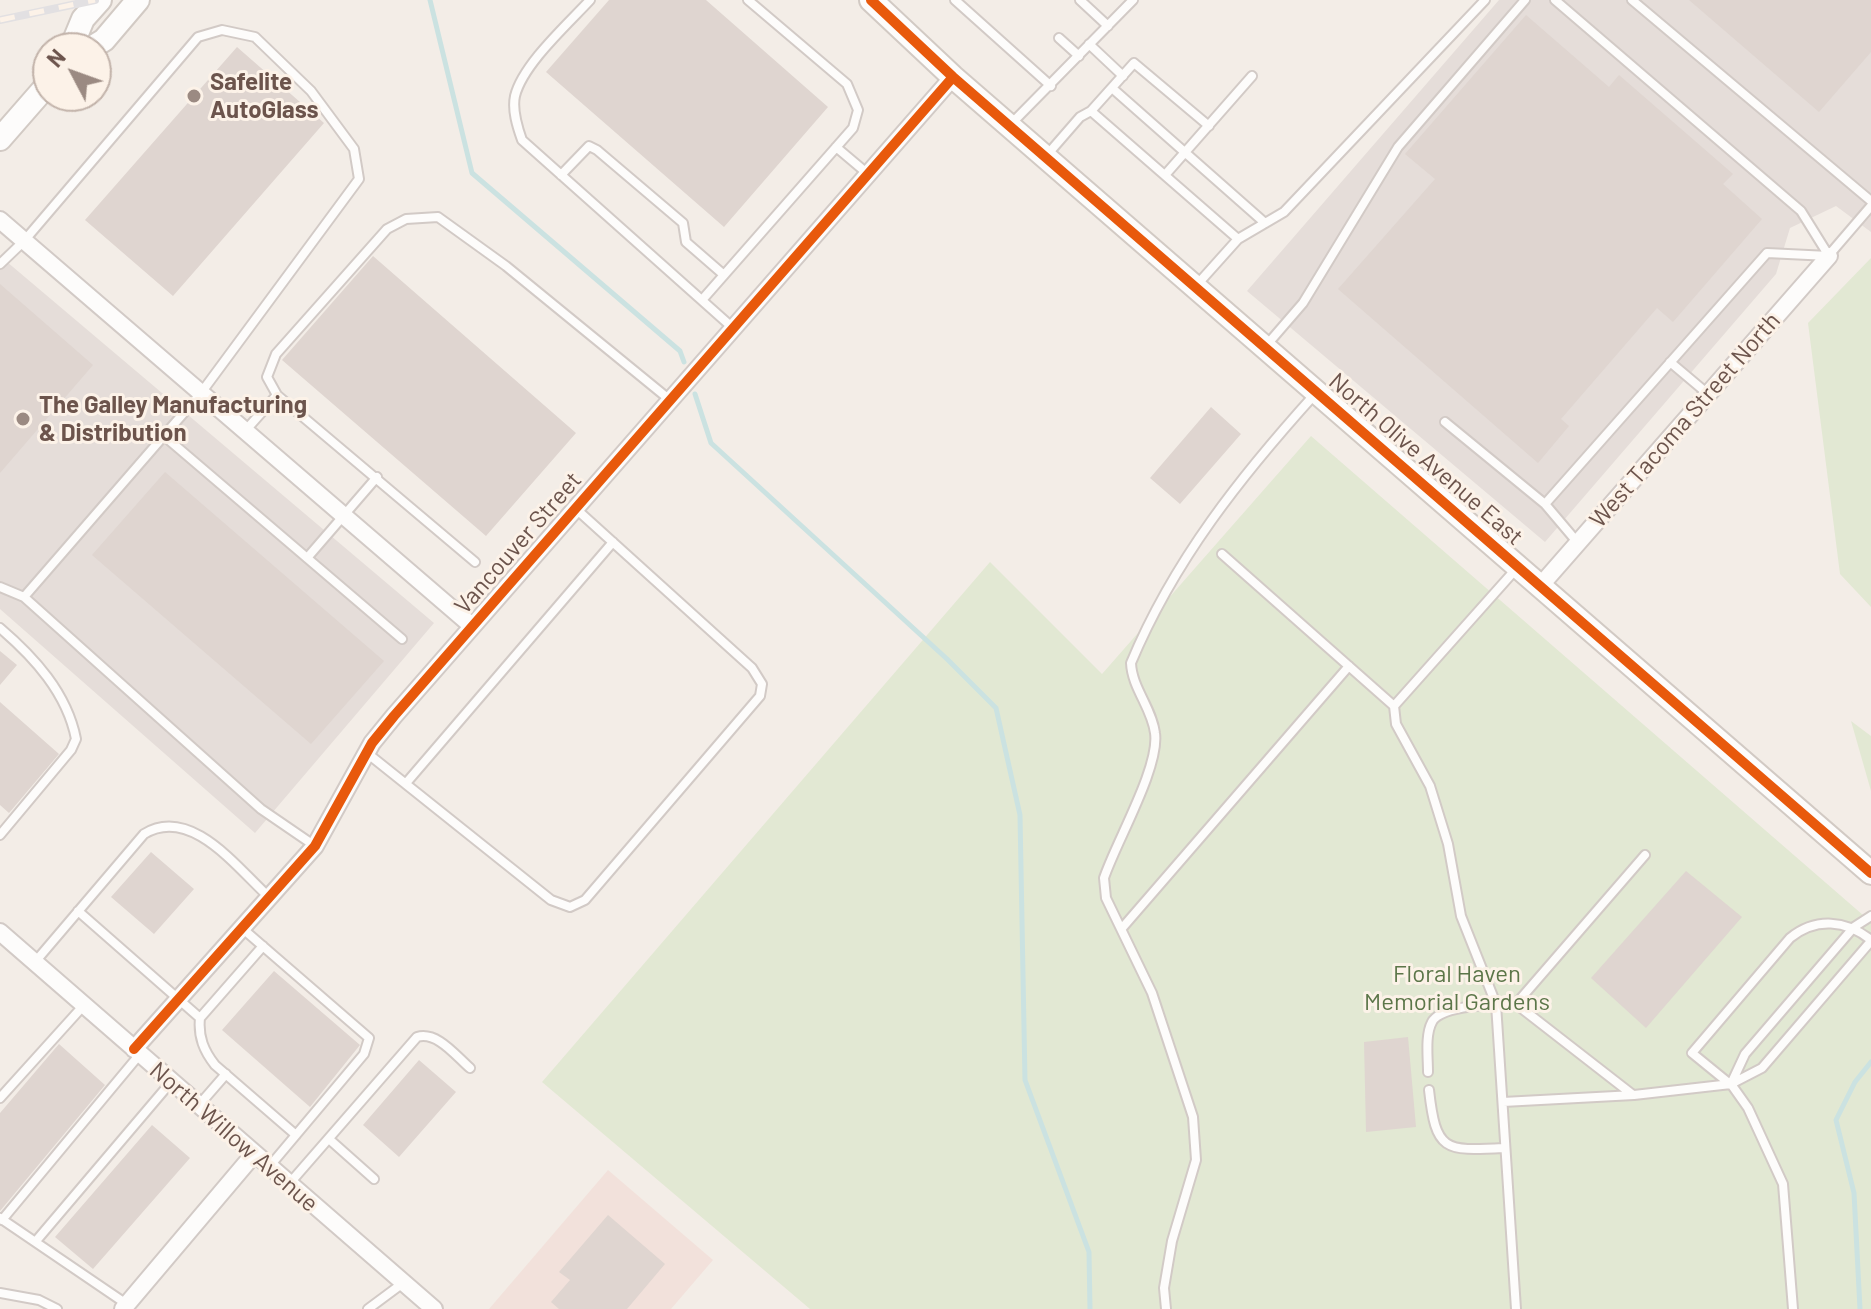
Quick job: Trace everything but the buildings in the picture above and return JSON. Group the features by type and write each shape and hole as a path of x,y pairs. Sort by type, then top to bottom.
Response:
{"street":[{"path":"78,32 83,19 100,0"},
{"path":"111,32 138,0"},
{"name":"North Olive Avenue East","path":"851,0 953,77"},
{"name":"North Olive Avenue East","path":"871,0 1009,126 1871,873"},
{"name":"Vancouver Street","path":"137,1052 179,999 315,846 367,753 394,716 953,77"},
{"path":"0,139 32,102"},
{"path":"0,220 472,626"},
{"name":"West Tacoma Street North","path":"1541,585 1829,256"},
{"name":"North Willow Avenue","path":"0,932 434,1309"},
{"path":"124,1306 254,1154"}],"lane":[{"path":"590,0 527,73 515,96 516,122 522,140 733,328"},
{"path":"702,300 853,128 858,110 847,84 748,0"},
{"path":"955,0 1051,86"},
{"path":"1080,0 1108,26"},
{"path":"1009,126 1133,0"},
{"path":"1195,287 1238,239 1284,212 1485,0"},
{"path":"1265,348 1303,303 1398,147 1525,0"},
{"path":"1555,0 1801,211 1829,256"},
{"path":"1632,0 1871,204 1829,256"},
{"path":"0,264 24,241 198,37 222,30 255,37 311,91 354,149 359,179 201,393 24,597"},
{"path":"1059,38 1079,56"},
{"path":"1089,44 1123,76"},
{"path":"1045,157 1134,63 1209,126"},
{"path":"1165,175 1252,76"},
{"path":"1112,88 1265,223"},
{"path":"1091,111 1238,239"},
{"path":"561,175 579,152 589,146 597,150 683,223 686,242 724,275"},
{"path":"836,147 868,174"},
{"path":"475,562 277,395 267,377 276,354 387,229 406,219 438,217 506,266 670,400"},
{"path":"1545,504 1767,253 1829,256"},
{"path":"1670,362 1708,394"},
{"path":"1166,1309 1164,1288 1172,1241 1196,1160 1193,1117 1152,993 1123,927 1106,898 1104,878 1153,761 1155,733 1132,678 1131,663 1169,582 1195,543 1260,455 1316,392"},
{"path":"245,431 277,395"},
{"path":"1445,422 1545,504 1578,543"},
{"path":"163,435 402,639"},
{"path":"307,558 377,477"},
{"path":"367,753 551,900 570,907 585,900 760,696 762,684 752,668 575,508"},
{"path":"407,782 613,542"},
{"path":"1222,554 1394,706 1396,724 1430,786 1448,844 1461,916 1496,1004 1516,1309"},
{"path":"1394,706 1519,565"},
{"path":"0,587 24,597 261,809 315,846"},
{"path":"0,628 33,657 63,703 76,739 71,750 0,835"},
{"path":"1123,927 1349,666"},
{"path":"35,962 144,834 157,827 177,824 206,839 271,898"},
{"path":"1516,1004 1645,855"},
{"path":"78,911 200,1018 203,1046 226,1074 296,1135"},
{"path":"1731,1084 1745,1054 1854,927 1871,916"},
{"path":"1503,1102 1634,1095 1731,1084 1762,1068 1871,941 1854,927 1819,923 1802,928 1692,1053 1731,1084 1748,1108 1783,1184 1793,1309"},
{"path":"243,929 369,1038 364,1054 269,1167"},
{"path":"200,1018 263,946"},
{"path":"1428,1072 1430,1025 1436,1015 1496,1004 1516,1004 1634,1095"},
{"path":"0,1098 84,1005"},
{"path":"289,1184 417,1037 425,1034 435,1038 470,1068"},
{"path":"124,1306 1,1219 137,1052"},
{"path":"198,1106 226,1074"},
{"path":"36,1241 171,1082"},
{"path":"1429,1090 1434,1129 1439,1137 1465,1150 1505,1148"},
{"path":"329,1139 374,1179"},
{"path":"368,1309 403,1283"},
{"path":"0,1293 39,1300 57,1309"}],"shaded area":[{"path":"1499,0 1871,0 1871,232 1836,206 1790,228 1776,274 1545,542 1247,291"},
{"path":"0,256 434,623 255,833 0,609"},
{"path":"608,1170 713,1260 671,1309 489,1309"}],"green space":[{"path":"1871,258 1871,607 1840,574 1808,323"},
{"name":"Floral Haven Memorial Gardens","path":"1311,436 1871,922 1871,1309 810,1309 542,1082 990,562 1102,674"},
{"path":"1851,721 1871,736 1871,791"}],"waterway":[{"path":"430,0 472,173 680,351 684,362"},
{"path":"695,394 711,443 947,659 996,708 1020,815 1025,1080 1089,1252 1090,1309"},
{"path":"1860,1309 1854,1193 1836,1120 1855,1082 1871,1062"}],"railway":[{"path":"0,20 95,0"}],"cycle path":[{"path":"871,0 953,77 1871,873"},
{"path":"134,1049 315,846 372,743 394,716 953,77"}],"place":[{"name":"Safelite AutoGlass","path":"194,96"},
{"name":"The Galley Manufacturing & Distribution","path":"23,419"}]}
